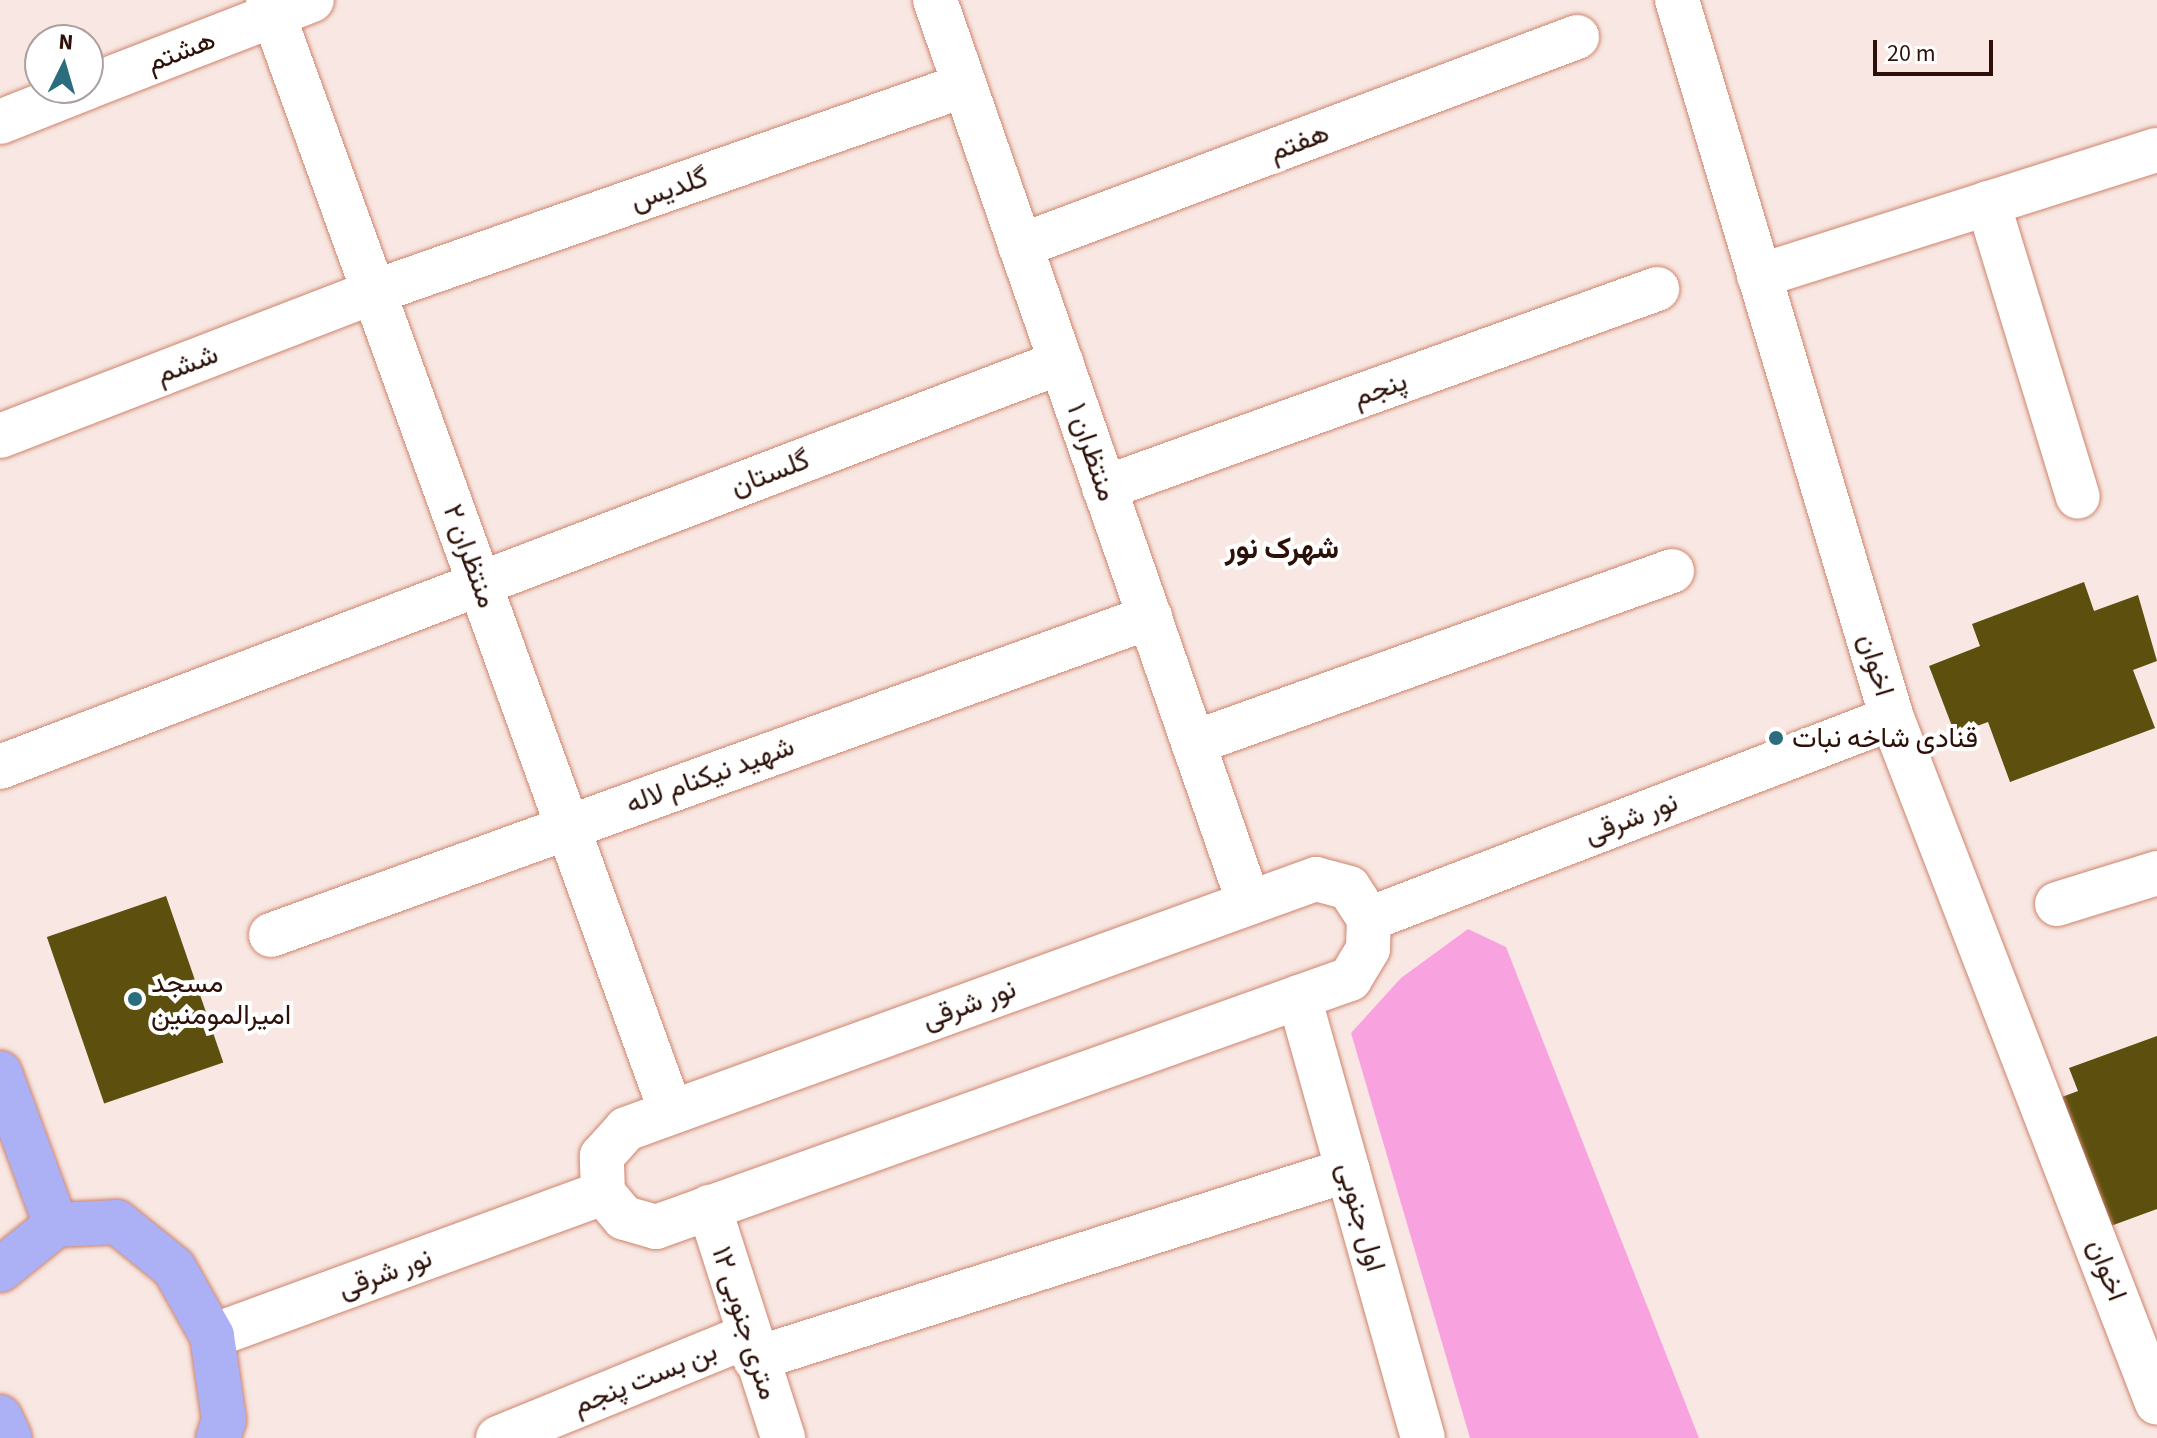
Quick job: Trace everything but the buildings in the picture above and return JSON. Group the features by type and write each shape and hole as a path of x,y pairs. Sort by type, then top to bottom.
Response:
{"main road":[{"path":"0,1073 56,1225"},
{"path":"0,1270 56,1225 117,1222 174,1268 212,1336 224,1420 218,1438"},
{"path":"0,1417 10,1438"}],"street":[{"name":"اخوان","path":"1677,0 1892,718 2157,1403"},
{"name":"منتظران ۱","path":"946,3 965,85 1249,903"},
{"name":"هشتم","path":"104,81 284,5"},
{"name":"منتظران ۲","path":"284,5 374,292 671,1112"},
{"name":"هفتم","path":"1020,246 1577,37"},
{"name":"گلدیس","path":"374,292 965,85"},
{"name":"هشتم","path":"0,122 46,104"},
{"path":"1759,276 2157,150"},
{"path":"1988,203 2078,497"},
{"name":"پنجم","path":"1104,488 1657,289"},
{"name":"ششم","path":"0,436 374,292"},
{"name":"گلستان","path":"0,767 1061,362"},
{"path":"1193,743 1672,571"},
{"name":"شهید نیکنام لاله","path":"271,935 1150,617"},
{"name":"نور شرقی","path":"212,1336 603,1193 602,1156 626,1129 671,1112 1316,879 1349,888 1369,919 1892,718"},
{"path":"2057,904 2157,873"},
{"path":"603,1193 624,1218 656,1227 1350,979 1368,949 1369,919"},
{"name":"اول جنوبی","path":"1299,997 1423,1438"},
{"name":"بن بست پنجم","path":"498,1438 751,1347 1348,1170"},
{"name":"۱۲ متری جنوبی","path":"709,1207 751,1347 783,1438"}],"shaded area":[{"path":"1468,929 1506,947 1699,1438 1470,1438 1351,1033 1401,978"}],"place":[{"name":"قنادی شاخه نبات","path":"1776,738"},
{"name":"مسجد امیرالمومنین","path":"135,999"}],"district":[{"name":"شهرک نور","path":"1282,549"}]}
